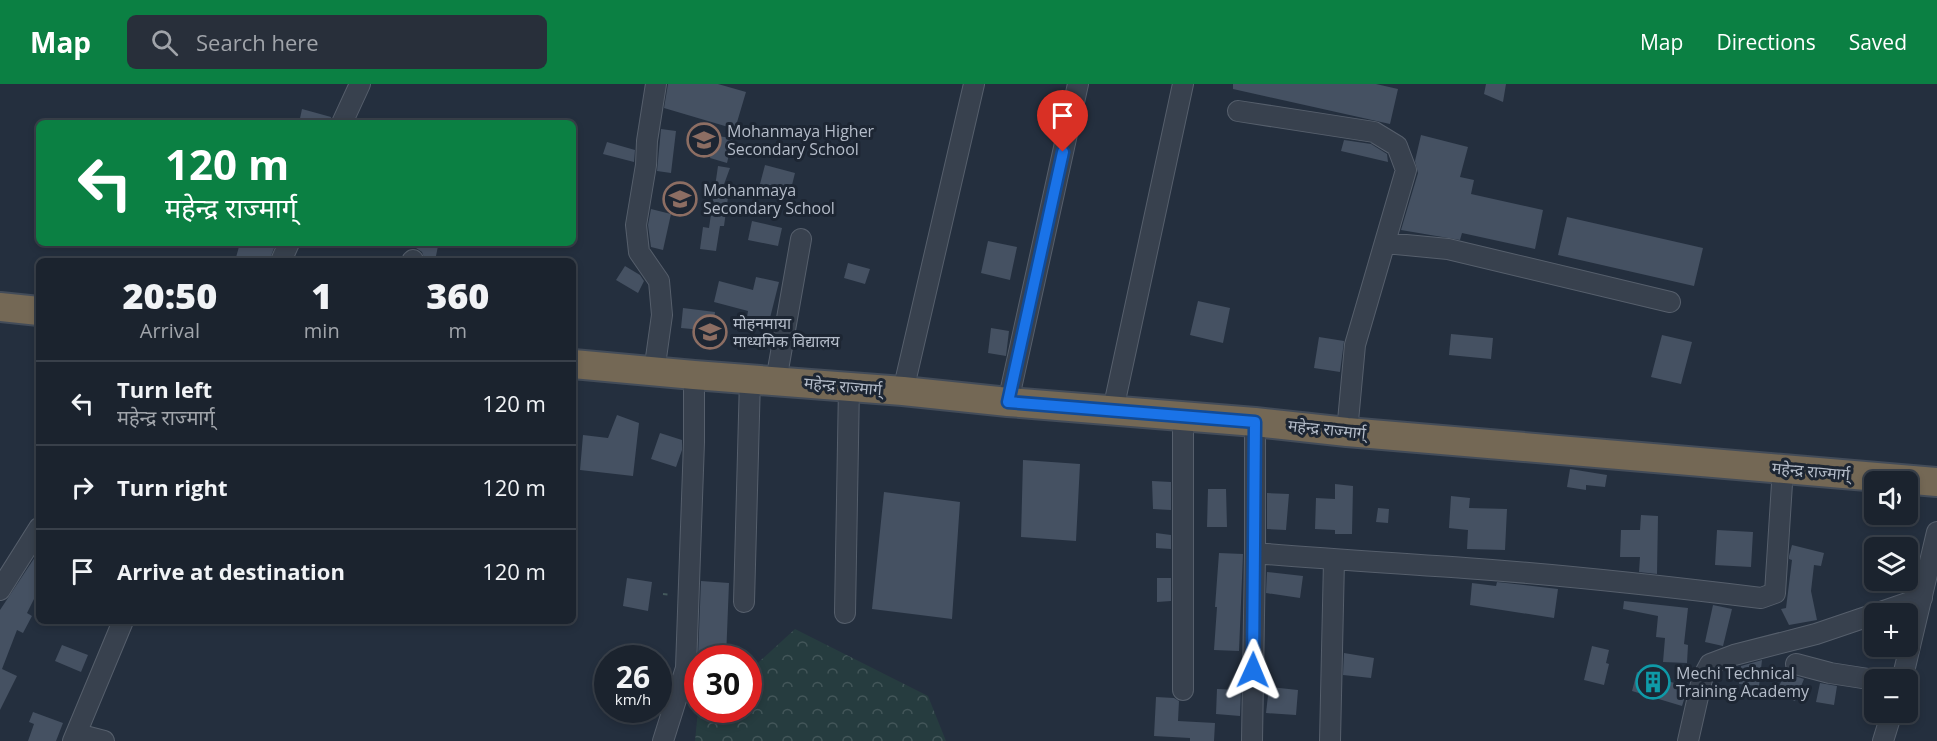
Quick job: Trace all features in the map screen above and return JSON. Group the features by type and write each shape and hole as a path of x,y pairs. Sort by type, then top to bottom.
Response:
{"highway":[{"path":"0,308 36,311"},
{"name":"महेन्द्र राज्मार्ग्","path":"576,364 1937,482"}],"street":[{"path":"343,120 360,84"},
{"path":"654,372 662,315 659,281 639,252 636,225 656,84"},
{"path":"903,391 974,84"},
{"path":"1008,402 1078,84"},
{"path":"1113,410 1184,84"},
{"path":"1238,111 1374,132 1397,146 1406,170 1355,345 1347,432"},
{"path":"744,602 763,380 801,239"},
{"path":"1385,243 1448,249 1670,302"},
{"path":"663,741 686,669 694,442 694,375"},
{"path":"845,613 849,387"},
{"path":"1183,416 1183,690"},
{"path":"1252,741 1255,422"},
{"path":"1255,553 1614,581 1761,598 1775,593 1783,468"},
{"path":"1905,669 1937,532"},
{"path":"0,590 36,533"},
{"path":"1330,741 1334,560"},
{"path":"1907,603 1922,598"},
{"path":"1688,741 1702,680 1710,664 1864,618"},
{"path":"104,741 75,737 122,624"},
{"path":"1796,664 1830,673 1864,678"},
{"path":"1883,741 1889,723"}],"green space":[{"path":"795,629 928,696 946,741 695,741 697,723 762,723 762,659"}],"building":[{"path":"668,84 718,84 746,92 735,129 664,108"},
{"path":"1233,84 1376,84 1398,89 1390,124 1233,89"},
{"path":"1486,84 1506,84 1503,102 1484,94"},
{"path":"302,109 331,117 330,120 300,120"},
{"path":"661,129 676,131 671,173 657,171"},
{"path":"1421,135 1468,147 1460,177 1474,180 1471,194 1543,210 1535,249 1462,233 1460,240 1401,230 1418,173 1415,161"},
{"path":"716,136 733,138 727,163 710,158"},
{"path":"1344,140 1371,144 1387,154 1388,162 1341,151"},
{"path":"607,142 635,150 634,162 603,154"},
{"path":"765,165 795,173 790,193 760,184"},
{"path":"718,166 730,168 723,187 729,190 724,226 720,226 716,251 700,249 703,227 709,228"},
{"path":"651,209 671,214 663,250 651,247 648,225"},
{"path":"1567,217 1703,248 1694,286 1558,255"},
{"path":"752,221 782,228 778,246 748,240"},
{"path":"988,241 1017,247 1010,280 981,273"},
{"path":"239,246 275,246 270,258 236,258"},
{"path":"416,246 438,246 436,258 424,258 422,252"},
{"path":"848,263 870,269 865,284 844,278"},
{"path":"625,266 640,275 644,281 638,293 616,280"},
{"path":"756,277 779,282 769,322 747,317 748,311 714,302 719,281 753,290"},
{"path":"1198,301 1230,308 1223,343 1190,335"},
{"path":"683,308 715,312 713,331 681,328"},
{"path":"991,328 1009,331 1006,356 988,353"},
{"path":"1451,334 1493,338 1491,359 1449,355"},
{"path":"1662,335 1692,342 1681,384 1651,377"},
{"path":"1319,337 1344,341 1340,372 1314,368"},
{"path":"617,415 639,423 633,476 580,470 583,435 608,438"},
{"path":"660,433 682,440 682,450 676,467 651,459"},
{"path":"1023,460 1080,464 1076,541 1021,537"},
{"path":"1570,469 1607,475 1605,487 1586,485 1586,490 1567,487"},
{"path":"1152,481 1171,482 1171,510 1153,509"},
{"path":"1335,484 1353,486 1352,534 1335,534 1335,530 1315,529 1316,498 1335,499"},
{"path":"1208,489 1226,489 1227,527 1207,527"},
{"path":"884,492 960,502 952,619 872,609"},
{"path":"1267,493 1289,494 1286,530 1267,529"},
{"path":"1451,496 1470,498 1469,508 1507,509 1505,550 1467,549 1468,530 1449,528"},
{"path":"1378,508 1389,509 1388,523 1376,522"},
{"path":"1641,515 1658,516 1657,574 1639,572 1640,557 1620,557 1621,530 1640,530"},
{"path":"1717,530 1753,532 1751,567 1715,565"},
{"path":"1156,533 1171,535 1171,549 1156,548"},
{"path":"1792,545 1824,553 1821,566 1814,565 1811,591 1817,620 1789,625 1781,609 1786,608 1792,560 1789,556"},
{"path":"1219,553 1243,554 1239,651 1214,650"},
{"path":"36,556 36,595 27,613 32,616 23,633 17,630 2,669 17,676 0,710 0,610"},
{"path":"1267,572 1303,576 1300,598 1266,593"},
{"path":"627,578 652,582 648,611 623,606"},
{"path":"1157,578 1171,578 1171,601 1157,602"},
{"path":"701,581 729,583 727,645 699,645"},
{"path":"1497,582 1558,589 1554,618 1470,605 1472,583 1496,586"},
{"path":"1624,601 1688,608 1684,644 1688,645 1687,663 1663,662 1665,638 1656,637 1658,616 1623,609"},
{"path":"1713,605 1732,609 1723,646 1705,642"},
{"path":"62,645 88,655 81,672 55,661"},
{"path":"1592,646 1609,650 1606,663 1609,664 1604,685 1584,680"},
{"path":"1344,653 1374,658 1371,678 1343,675"},
{"path":"1762,660 1759,686 1739,684 1741,666"},
{"path":"1786,671 1804,679 1795,701 1776,693"},
{"name":"Mechi Technical Training Academy","path":"1637,672 1688,687 1682,706 1632,691"},
{"path":"1820,683 1837,686 1834,705 1816,702"},
{"path":"1269,687 1298,690 1296,715 1266,713"},
{"path":"1217,689 1241,690 1240,716 1216,714"},
{"path":"1156,697 1174,698 1179,701 1178,721 1215,723 1214,741 1190,741 1190,738 1154,736"},
{"path":"33,712 63,723 56,741 28,741 34,724 29,722"}],"place":[{"name":"Mohanmaya Higher Secondary School","path":"704,140"},
{"name":"Mohanmaya Secondary School","path":"680,199"},
{"name":"मोहनमाया माध्यमिक विद्यालय","path":"710,332"},
{"name":"Mechi Technical Training Academy","path":"1653,682"}],"route":[{"path":"1063,152 1008,402 1255,422 1253,670"}]}
